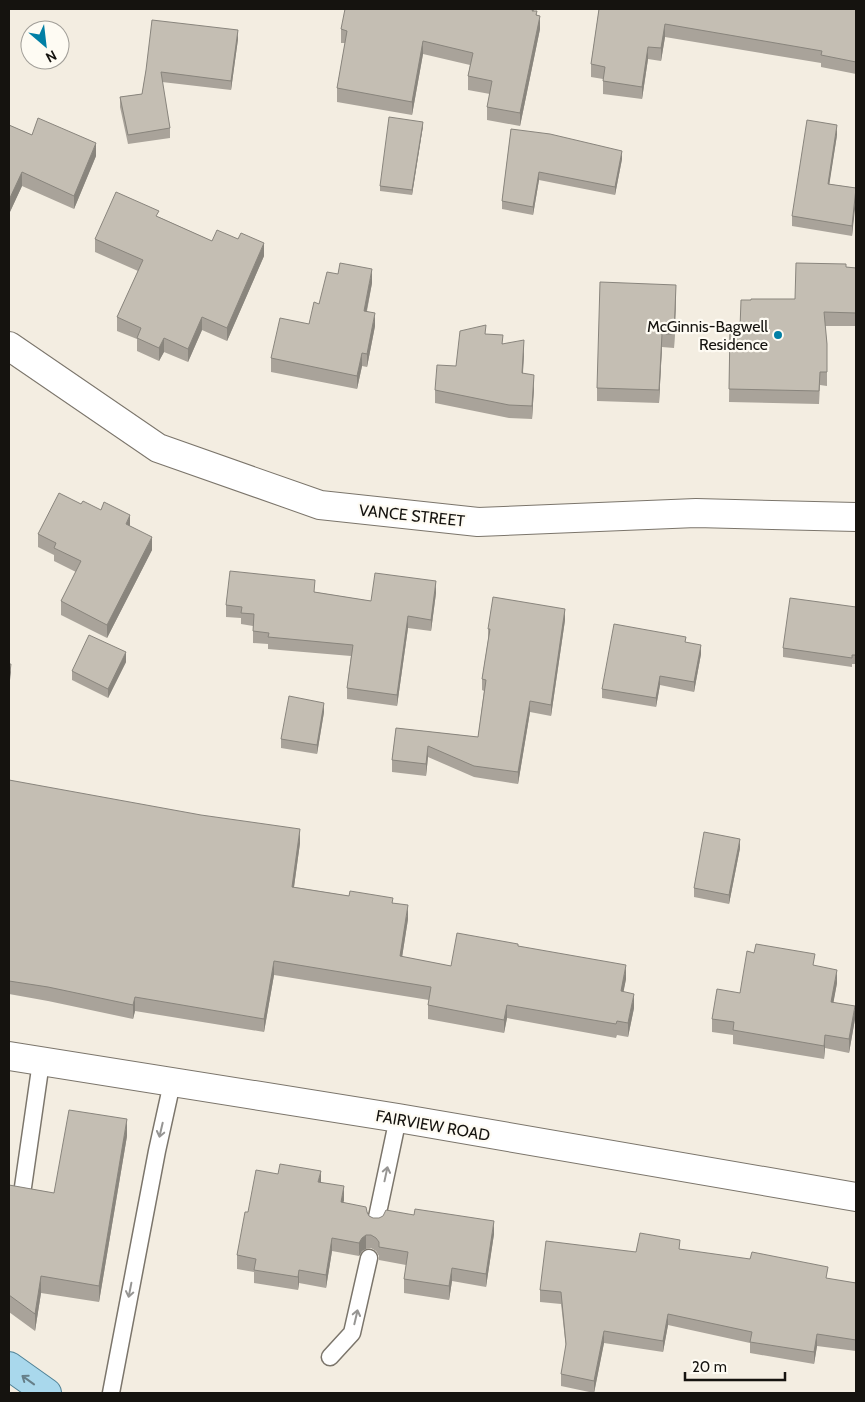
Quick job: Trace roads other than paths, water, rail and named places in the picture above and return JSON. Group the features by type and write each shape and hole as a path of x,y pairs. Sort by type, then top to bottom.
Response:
{"main road":[{"path":"9,1366 47,1393"}],"street":[{"name":"VANCE STREET","path":"9,346 158,448 320,505 478,522 696,513 856,517"},
{"name":"FAIRVIEW ROAD","path":"9,1056 398,1118 856,1197"}],"lane":[{"path":"23,1187 41,1062"},
{"path":"111,1393 156,1151 172,1083"},
{"path":"376,1222 398,1118"},
{"path":"330,1357 352,1333 369,1258"}],"place":[{"name":"McGinnis-Bagwell Residence","path":"778,335"}]}
